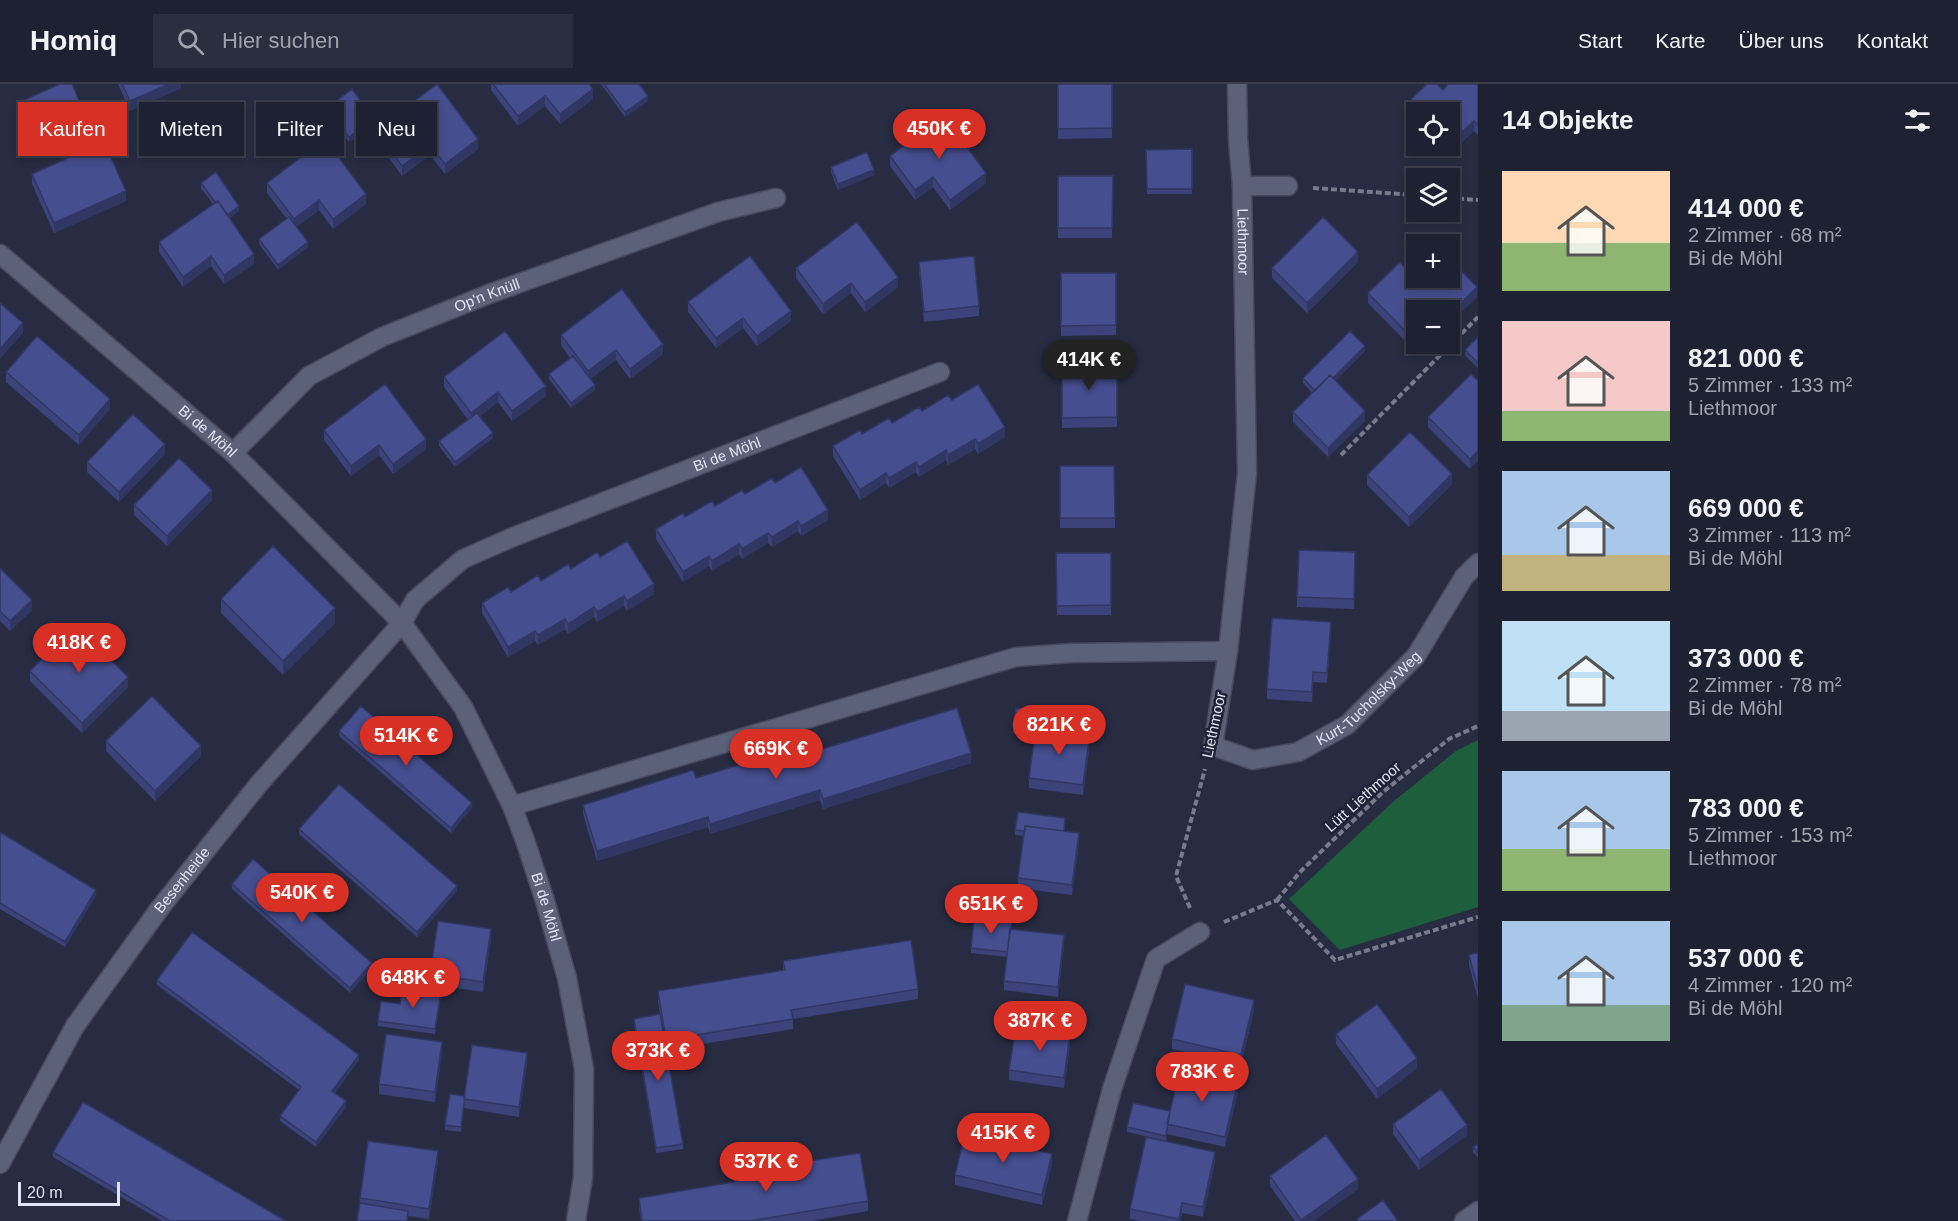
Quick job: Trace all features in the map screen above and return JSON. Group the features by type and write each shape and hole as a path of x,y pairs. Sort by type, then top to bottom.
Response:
{"street":[{"name":"Liethmoor","path":"1213,746 1228,651 1247,473 1242,186 1237,84"},
{"path":"1242,186 1288,186"},
{"name":"Op'n Knüll","path":"233,453 309,376 382,337 489,294 718,212 776,198"},
{"name":"Bi de Möhl","path":"0,254 233,453 402,623 463,707 512,806 545,901 567,978 584,1070 582,1176 576,1221"},
{"name":"Bi de Möhl","path":"402,623 415,600 463,559 524,532 940,372"},
{"name":"Kurt-Tucholsky-Weg","path":"1213,746 1253,760 1298,752 1347,725 1416,656 1464,577 1478,563"},
{"name":"Besenheide","path":"0,1164 75,1026 160,908 258,785 402,623"},
{"path":"512,806 1016,657 1072,653 1228,651"},
{"path":"1077,1221 1112,1089 1156,959 1200,932"},
{"path":"1464,1221 1478,1211"}],"path":[{"path":"1288,186 1406,194"},
{"path":"1460,199 1478,200"},
{"path":"1341,455 1478,317"},
{"name":"Lütt Liethmoor","path":"1277,900 1300,872 1383,792 1449,739 1478,726"},
{"name":"Liethmoor","path":"1200,932 1176,876 1199,784 1213,746"},
{"path":"1200,932 1277,900 1335,960 1478,917"}],"green space":[{"path":"1478,740 1478,907 1340,950 1289,899 1394,801 1456,751"}],"building":[{"path":"60,84 72,84 80,102 19,102"},
{"path":"122,84 169,84 130,101"},
{"path":"437,84 478,139 445,164 437,154 437,102 413,102"},
{"path":"493,84 589,84 593,89 560,114 545,96 518,116"},
{"path":"604,84 639,84 648,96 625,112"},
{"path":"1058,84 1112,84 1112,128 1058,129"},
{"path":"1427,84 1437,84 1443,90 1448,84 1478,84 1478,125 1474,121 1460,134 1460,102 1414,102 1411,99"},
{"path":"352,89 362,102 356,102 356,132 349,137 344,130 344,102 335,102"},
{"path":"944,116 986,173 950,200 933,177 915,190 890,156"},
{"path":"1192,149 1192,189 1147,189 1146,150"},
{"path":"867,152 874,170 838,184 831,167"},
{"path":"72,156 110,156 126,191 54,223 32,174"},
{"path":"303,156 338,156 366,194 333,219 319,200 294,219 267,183"},
{"path":"395,156 415,156 402,166"},
{"path":"216,172 239,206 227,215 218,201 215,202 201,183"},
{"path":"1058,176 1113,176 1112,228 1058,228"},
{"path":"218,201 254,254 224,275 211,256 183,277 159,242"},
{"path":"289,217 308,242 278,265 259,239"},
{"path":"1323,217 1358,252 1307,303 1272,268"},
{"path":"857,222 898,277 865,302 851,283 823,304 796,268"},
{"path":"750,256 791,311 757,336 743,318 716,338 688,302"},
{"path":"974,256 979,306 924,312 919,262"},
{"path":"1400,262 1406,269 1406,288 1460,288 1460,269 1477,287 1460,304 1460,300 1406,300 1406,332 1368,293"},
{"path":"1061,273 1116,273 1116,325 1061,326"},
{"path":"622,289 663,344 630,369 616,350 588,371 561,335"},
{"path":"0,303 23,323 0,349"},
{"path":"505,331 546,386 512,411 498,392 471,413 444,377"},
{"path":"1350,331 1365,346 1333,378 1330,375 1315,391 1303,378"},
{"path":"37,336 110,399 79,435 6,372"},
{"path":"1478,337 1478,363 1465,350"},
{"path":"573,356 595,385 571,403 549,374"},
{"path":"1062,365 1117,365 1117,417 1062,418"},
{"path":"1471,374 1478,381 1478,451 1470,459 1428,417"},
{"path":"1330,375 1365,411 1328,448 1293,412"},
{"path":"385,384 426,439 393,464 379,445 351,466 324,430"},
{"path":"978,384 1005,427 978,444 975,439 948,455 946,450 919,467 916,462 889,478 886,473 860,490 833,446 860,430 862,434 889,418 892,423 919,407 922,411 948,395 952,400"},
{"path":"477,413 493,433 455,462 439,441"},
{"path":"133,414 165,444 119,492 87,462"},
{"path":"1410,432 1452,474 1409,517 1367,475"},
{"path":"179,458 212,490 167,536 134,505"},
{"path":"1060,466 1114,466 1115,518 1060,518"},
{"path":"801,467 828,510 801,526 798,521 772,537 768,533 742,549 739,544 712,561 709,556 683,572 656,529 683,513 685,517 712,501 715,506 742,490 745,494 772,478 775,483"},
{"path":"627,541 654,584 627,601 624,596 597,612 594,607 568,624 565,619 538,635 535,631 508,647 482,603 508,587 511,592 538,575 541,581 568,564 571,569 597,552 600,557"},
{"path":"273,546 335,608 283,661 221,599"},
{"path":"1299,550 1355,552 1354,599 1297,597"},
{"path":"1056,553 1111,553 1111,605 1057,606"},
{"path":"0,568 32,600 10,621 0,611"},
{"path":"1272,618 1331,622 1327,673 1313,672 1312,692 1267,689"},
{"path":"76,625 128,677 82,723 30,671"},
{"path":"152,696 201,746 155,791 106,741"},
{"path":"361,706 472,803 451,828 339,731"},
{"path":"957,708 971,753 823,799 820,790 710,824 708,817 597,851 583,805 693,770 696,778 806,744 809,753"},
{"path":"1016,708 1072,715 1071,731 1036,726 1035,731 1013,728"},
{"path":"1036,726 1090,733 1083,785 1029,778"},
{"path":"339,784 457,886 417,932 299,829"},
{"path":"1018,812 1065,818 1064,831 1025,826 1025,831 1015,830"},
{"path":"1025,826 1079,833 1072,885 1018,878"},
{"path":"0,832 96,890 65,942 0,903"},
{"path":"253,859 372,963 350,988 232,884"},
{"path":"974,918 1012,922 1007,952 971,948"},
{"path":"438,921 491,929 483,982 430,974"},
{"path":"1010,929 1064,935 1058,987 1004,981"},
{"path":"192,932 359,1055 332,1091 346,1101 316,1142 280,1116 301,1087 157,980"},
{"path":"911,940 918,989 791,1010 793,1019 666,1040 658,991 785,970 783,961"},
{"path":"1478,952 1478,989 1469,955"},
{"path":"1185,984 1254,1000 1241,1055 1172,1039"},
{"path":"402,987 441,992 435,1029 378,1021 381,1001 400,1004"},
{"path":"1377,1004 1417,1058 1377,1089 1336,1034"},
{"path":"660,1014 683,1144 656,1148 634,1019"},
{"path":"1016,1026 1070,1034 1064,1078 1009,1070"},
{"path":"386,1034 442,1042 435,1092 379,1084"},
{"path":"472,1045 527,1053 519,1107 464,1099"},
{"path":"1180,1069 1238,1082 1225,1137 1167,1124"},
{"path":"1441,1089 1467,1125 1419,1160 1393,1124"},
{"path":"450,1094 465,1096 461,1127 445,1125"},
{"path":"83,1102 286,1221 170,1221 53,1152"},
{"path":"1133,1103 1170,1111 1166,1136 1127,1127"},
{"path":"965,1133 1052,1154 1042,1195 955,1175"},
{"path":"1326,1135 1358,1179 1301,1220 1270,1176"},
{"path":"1146,1137 1215,1152 1203,1207 1182,1203 1179,1219 1130,1209"},
{"path":"368,1141 438,1151 429,1209 360,1198"},
{"path":"860,1153 868,1201 750,1221 642,1221 639,1198 734,1182 733,1173"},
{"path":"1383,1200 1398,1221 1359,1221 1357,1219"},
{"path":"360,1203 408,1211 407,1221 357,1221"}]}
